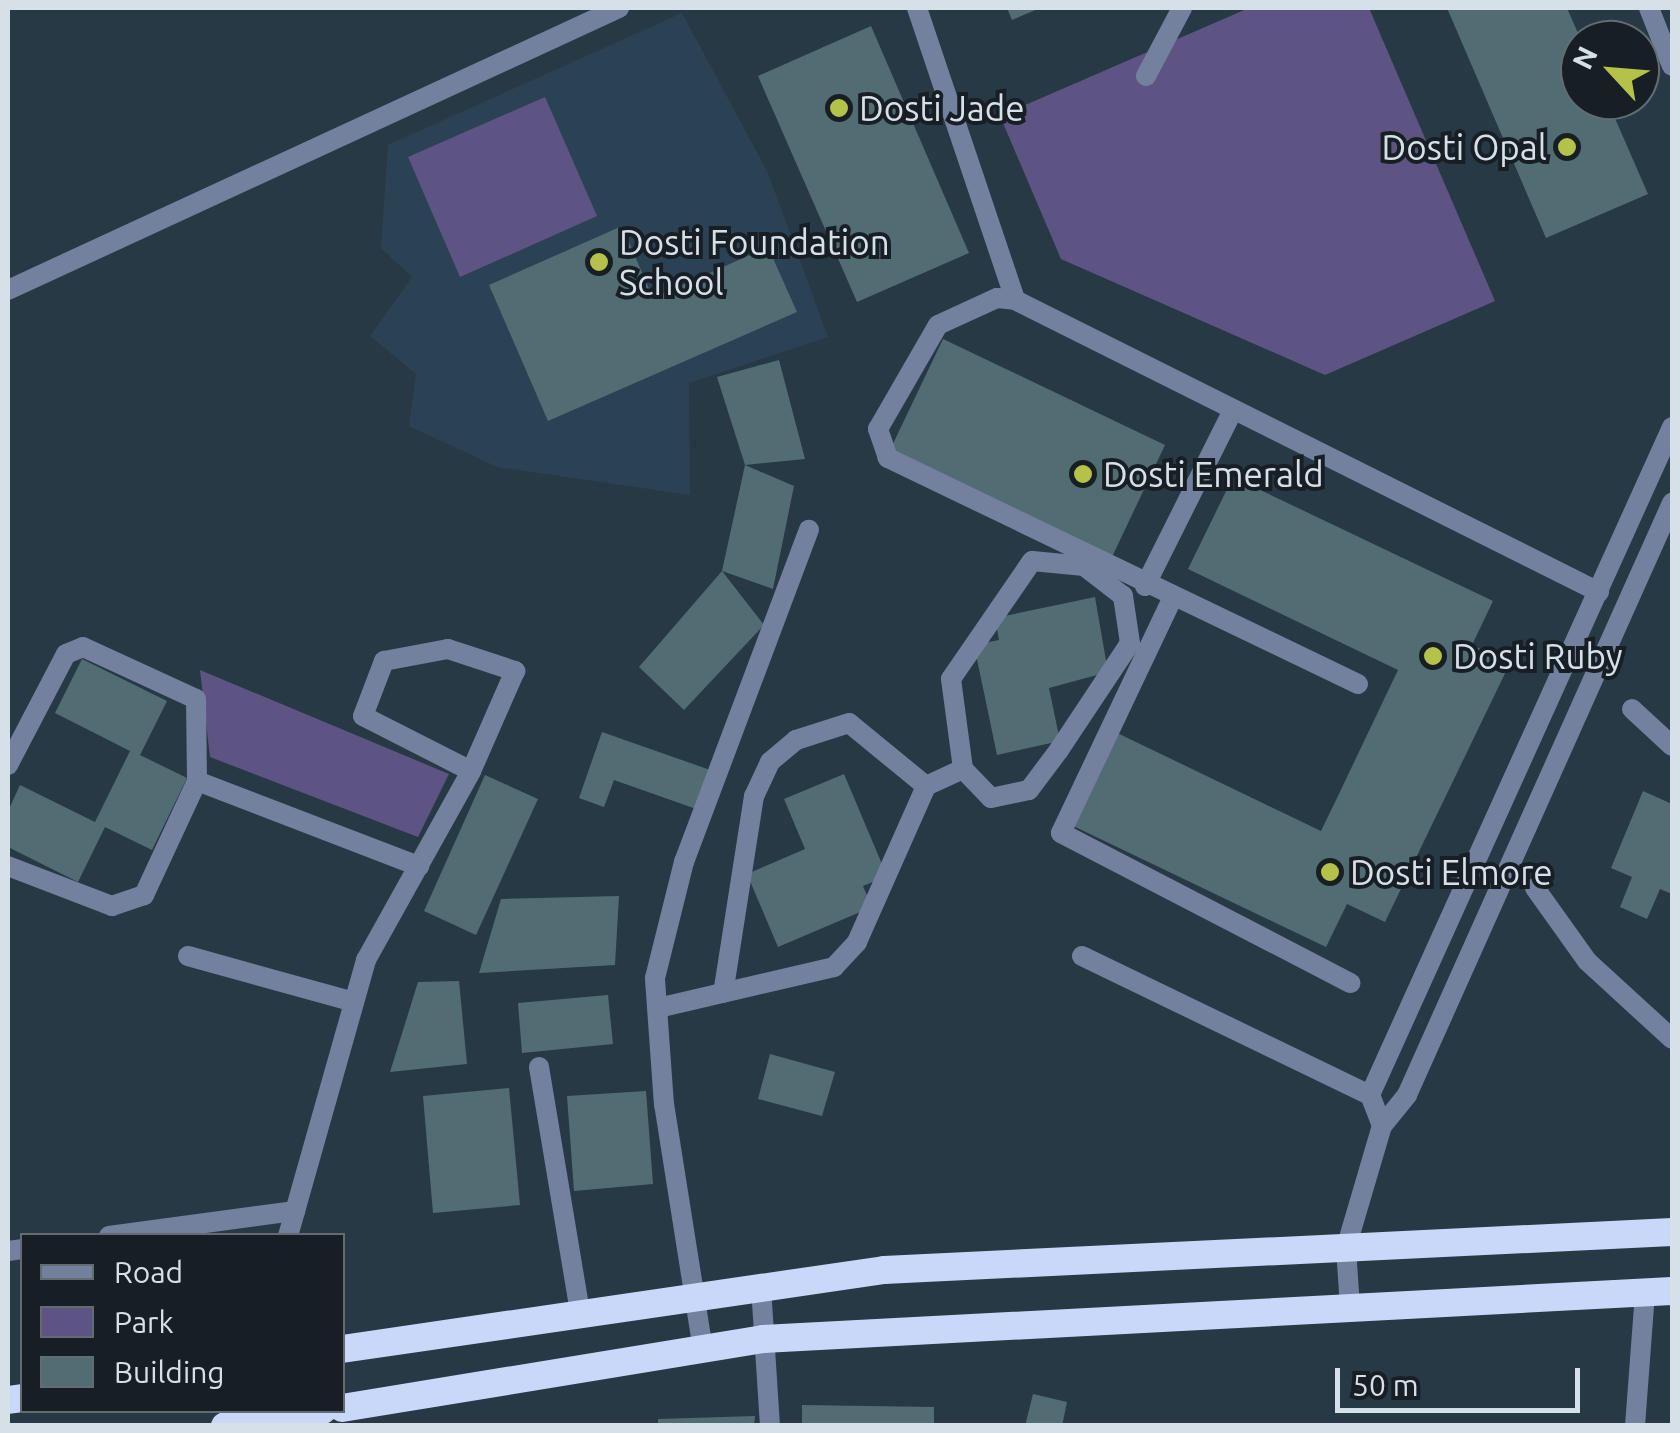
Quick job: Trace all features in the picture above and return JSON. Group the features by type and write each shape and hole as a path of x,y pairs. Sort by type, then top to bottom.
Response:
{"highway":[{"path":"345,1348 884,1270 1672,1232"},
{"path":"345,1408 763,1339 1658,1292"},
{"path":"225,1426 305,1413"}],"street":[{"path":"8,290 619,8"},
{"path":"917,8 1016,300"},
{"path":"1146,76 1182,8"},
{"path":"1648,8 1672,66"},
{"path":"1358,684 1172,599 879,446 887,408 938,325 997,298 1016,300 1599,592"},
{"path":"1146,586 1233,410"},
{"path":"1370,1095 1672,427"},
{"path":"1350,1307 1346,1248 1382,1126 1407,1095 1672,504"},
{"path":"702,1350 656,978 684,862 809,530"},
{"path":"1032,561 1084,566 1123,596 1130,643 1029,790 991,798 963,770 951,679 1032,561"},
{"path":"1172,599 1061,832 1350,983"},
{"path":"8,765 66,654 83,646 196,699 198,781 144,895 112,906 8,866"},
{"path":"289,1233 366,960 471,771 515,671 448,649 384,661 363,716 471,771"},
{"path":"1632,709 1672,746"},
{"path":"723,993 754,796 770,762 826,724 849,723 926,786"},
{"path":"658,1008 834,967 886,892 926,786 963,770"},
{"path":"198,781 419,866"},
{"path":"1536,888 1587,960 1672,1039"},
{"path":"188,956 354,1002"},
{"path":"1082,956 1370,1095 1382,1126"},
{"path":"540,1067 580,1312"},
{"path":"130,1233 295,1210"},
{"path":"761,1286 770,1426"},
{"path":"1635,1426 1658,1292"}],"shaded area":[{"name":"Dosti Foundation School","path":"682,13 768,173 828,337 689,383 690,495 497,467 409,426 416,374 370,336 412,277 381,248 388,145"}],"green space":[{"path":"1249,8 1369,8 1495,301 1325,375 1061,259 1000,116"},
{"path":"545,97 597,216 460,277 408,157"},
{"path":"200,670 449,774 418,837 210,757"}],"building":[{"path":"1007,8 1040,8 1012,20"},
{"name":"Dosti Opal","path":"1447,8 1567,8 1572,20 1560,20 1560,120 1616,120 1648,194 1546,238"},
{"path":"871,26 969,253 857,302 758,76"},
{"path":"622,226 653,298 768,247 797,312 548,421 489,285"},
{"path":"943,339 1165,445 1112,557 890,450"},
{"path":"779,360 805,459 745,465 717,377"},
{"path":"745,465 794,486 773,589 722,571"},
{"path":"1233,477 1493,601 1472,645 1510,663 1385,922 1347,904 1326,947 1067,823 1111,730 1321,831 1337,798 1398,670 1188,569"},
{"path":"722,571 764,625 684,710 639,667"},
{"path":"1095,597 1108,672 1049,688 1060,741 997,755 974,645 999,640 995,618"},
{"path":"82,659 167,701 140,755 187,778 152,850 105,827 78,882 8,847 8,811 20,785 95,822 130,751 55,713"},
{"path":"602,732 713,771 699,810 614,780 604,807 579,798"},
{"path":"844,774 887,876 863,886 872,907 778,947 747,874 805,849 784,799"},
{"path":"485,775 538,799 476,935 424,911"},
{"path":"1643,791 1672,804 1672,894 1660,889 1647,919 1620,907 1632,877 1611,868"},
{"path":"619,896 615,965 479,973 501,899"},
{"path":"459,981 467,1064 390,1072 418,982"},
{"path":"608,995 613,1044 522,1053 518,1003"},
{"path":"770,1054 835,1072 822,1116 758,1099"},
{"path":"509,1088 520,1205 433,1213 423,1096"},
{"path":"646,1091 653,1184 574,1191 567,1096"},
{"path":"1033,1394 1067,1402 1062,1426 1025,1426"},
{"path":"802,1405 934,1407 934,1426 802,1426"},
{"path":"755,1416 754,1426 658,1426 658,1419"}],"place":[{"name":"Dosti Jade","path":"839,108"},
{"name":"Dosti Opal","path":"1567,147"},
{"name":"Dosti Foundation School","path":"599,262"},
{"name":"Dosti Emerald","path":"1083,474"},
{"name":"Dosti Ruby","path":"1433,656"},
{"name":"Dosti Elmore","path":"1330,872"}]}
